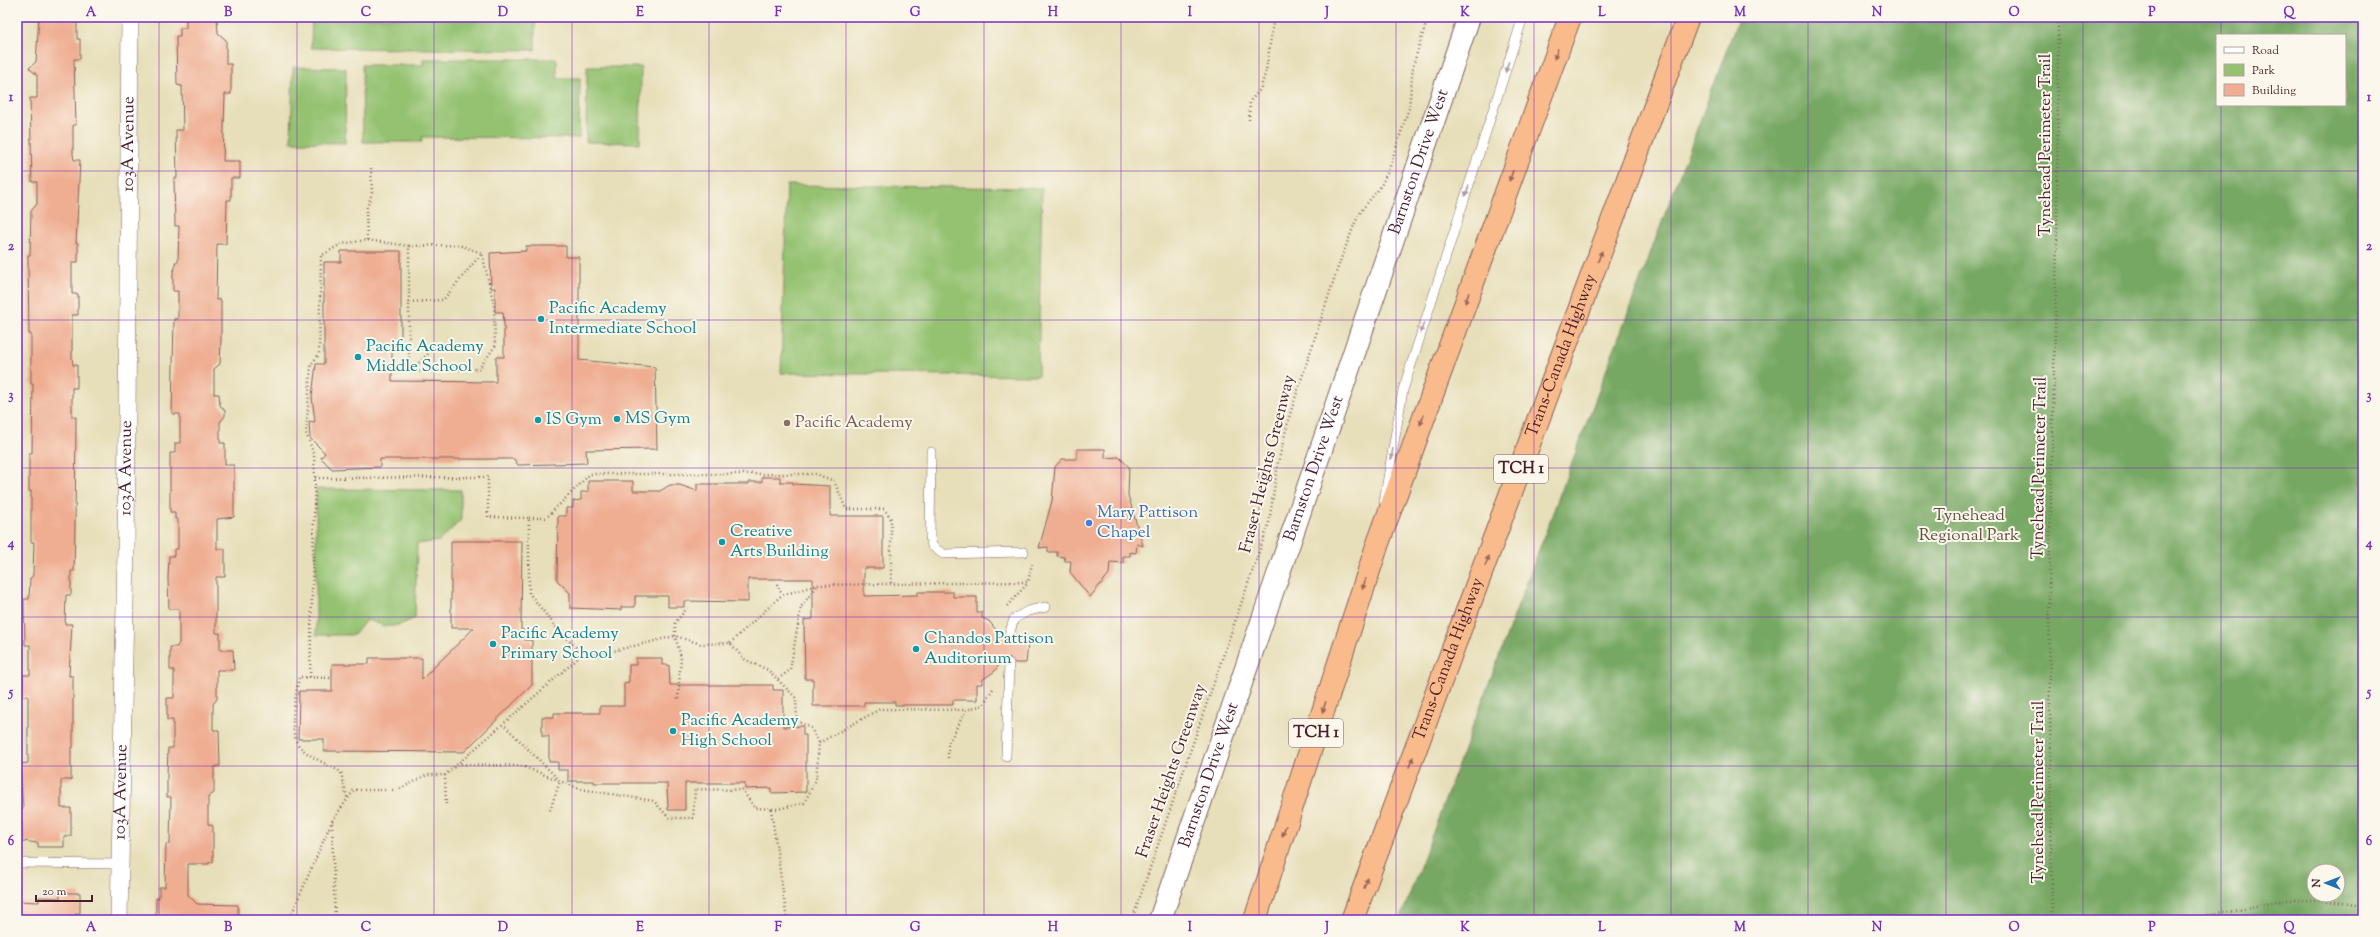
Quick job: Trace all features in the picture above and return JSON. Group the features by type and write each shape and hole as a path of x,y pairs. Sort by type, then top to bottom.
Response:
{"highway":[{"name":"TCH 1","path":"1255,920 1377,546 1570,17"},
{"name":"Trans-Canada Highway","path":"1352,920 1688,17"}],"street":[{"name":"103A Avenue","path":"119,920 126,535 130,17"},
{"name":"Barnston Drive West","path":"1160,920 1469,17"}],"lane":[{"path":"1377,546 1403,390 1523,17"},
{"path":"931,452 930,537 932,546 942,554 1024,552"},
{"path":"1009,635 1014,619 1028,611 1046,607"},
{"path":"1006,756 1009,663"},
{"path":"17,863 120,864"}],"path":[{"path":"1249,120 1250,101 1260,90 1266,71 1274,17"},
{"name":"Fraser Heights Greenway","path":"1132,920 1269,523 1278,463 1290,414 1338,267 1361,212 1374,196 1389,168 1409,108 1413,66 1428,17"},
{"name":"Tynehead Perimeter Trail","path":"2052,920 2049,590 2057,248 2058,17"},
{"path":"367,240 366,210 372,194 371,167"},
{"path":"310,677 315,478 314,455 306,433 312,365 319,354 321,256 341,244 367,240 409,246 459,245 482,253"},
{"path":"409,246 409,372"},
{"path":"409,302 443,300 482,253"},
{"path":"409,372 479,369 495,346 494,305 482,253"},
{"path":"409,372 431,350"},
{"path":"315,478 488,477 488,517 546,518 590,474 816,474 834,481 846,509 884,509 892,519 891,584"},
{"path":"528,518 528,593 558,630 583,654"},
{"path":"289,920 332,821 354,790 398,790 427,775 445,775 460,764 583,654 606,653 675,636 701,644 730,643 782,595 817,585 1028,582 1032,564"},
{"path":"777,584 782,595"},
{"path":"778,679 790,670 801,607 817,585"},
{"path":"678,700 681,657 675,636 675,623 687,608"},
{"path":"460,764 522,766 580,789 654,801 670,818 693,818 696,789 742,790 755,808 771,809 804,803 816,780 819,743 811,728 797,721 796,698 768,670 744,659 730,643"},
{"path":"330,678 299,677 292,716 296,739 301,748 341,772 347,798"},
{"path":"819,743 880,709 966,710 983,705 997,683"},
{"path":"948,758 948,744 966,710"},
{"path":"504,725 560,781"},
{"path":"445,775 446,806"},
{"path":"549,813 560,781"},
{"path":"771,809 787,920"},
{"path":"332,821 334,844 334,920"},
{"path":"2181,920 2288,900 2321,900 2363,906"}],"green space":[{"path":"312,17 535,17 535,50 311,48"},
{"name":"Tynehead Regional Park","path":"1739,17 2363,17 2363,920 1400,920"},
{"path":"423,59 557,59 557,78 580,78 579,138 422,137 422,142 363,142 362,65 423,65"},
{"path":"293,67 346,68 345,143 291,142"},
{"path":"587,67 641,67 640,143 586,142"},
{"path":"787,185 1042,188 1038,376 781,373"},
{"path":"316,489 461,490 461,520 439,541 417,544 415,618 394,626 385,626 366,620 354,635 316,635"}],"building":[{"path":"39,17 77,17 77,39 80,39 80,59 74,59 76,125 73,125 74,160 80,160 76,243 78,243 78,262 72,262 72,294 78,294 78,315 72,315 72,357 73,365 77,365 77,388 72,388 72,417 76,417 74,571 71,571 71,595 66,595 65,624 72,624 69,676 73,676 73,748 71,748 71,780 61,780 61,808 71,808 71,836 64,836 64,847 38,847 38,843 22,841 22,822 19,820 19,811 23,808 20,764 28,763 28,696 23,696 23,675 30,675 30,645 25,645 24,599 29,599 30,579 33,575 34,542 31,542 31,491 29,491 29,453 32,453 33,384 31,384 31,334 29,334 28,255 30,255 31,211 37,204 37,182 32,182 30,98 37,98 37,75 29,68 36,62"},
{"path":"186,17 217,18 218,33 226,40 226,64 231,64 231,94 225,94 223,161 240,161 240,178 231,178 231,200 227,200 226,244 217,244 216,300 221,300 221,340 220,364 214,369 214,394 219,394 220,405 225,411 225,416 220,422 220,443 225,443 225,465 234,465 234,517 217,519 217,549 225,549 225,577 216,577 216,633 220,633 220,650 233,650 234,670 217,670 217,699 213,704 213,730 219,730 220,766 216,766 214,769 214,793 208,797 208,824 213,826 213,862 209,862 209,864 188,864 188,895 197,904 238,905 238,920 159,920 159,915 156,915 156,898 159,898 159,887 165,887 166,844 170,844 171,797 167,797 167,776 168,748 173,748 173,720 167,720 167,698 174,698 174,670 170,670 170,647 177,647 179,643 179,609 169,609 168,579 169,556 174,556 174,549 178,549 178,519 175,519 175,512 170,512 170,453 175,453 175,443 180,443 180,414 172,414 174,319 178,319 178,291 173,291 173,270 175,270 175,262 178,262 179,226 175,226 174,178 177,178 176,130 183,130 182,86 177,85 176,36 180,36 180,28 186,28"},
{"path":"526,246 566,246 566,257 579,257 579,360 655,367 657,449 586,450 587,463 518,465 514,459 380,459 380,467 332,469 321,458 325,453 310,438 309,421 315,422 312,396 316,364 324,364 324,262 341,262 341,251 401,251 401,348 392,349 392,381 496,382 496,357 504,357 504,324 503,312 495,312 495,288 491,288 490,253 526,251"},
{"path":"1077,449 1105,449 1105,458 1119,457 1129,467 1128,495 1143,546 1137,544 1136,553 1130,552 1130,556 1123,556 1123,563 1110,562 1109,574 1090,597 1070,572 1071,561 1065,561 1064,557 1057,556 1057,552 1048,552 1048,547 1039,548 1052,501 1055,467 1062,459 1077,459"},
{"path":"762,477 780,477 780,482 793,482 793,484 830,486 830,516 883,516 883,568 864,568 864,596 918,595 918,592 953,592 953,597 977,597 977,612 982,612 982,618 989,621 1005,639 1010,641 1015,635 1026,635 1028,644 1026,663 1015,663 1009,657 1003,663 1000,663 995,671 982,680 982,684 977,684 977,700 953,700 953,705 895,705 895,702 864,702 864,706 813,706 813,679 805,679 804,620 813,619 813,579 748,579 748,602 684,601 684,607 668,607 668,596 635,596 635,607 621,607 621,610 570,608 570,593 557,580 558,516 566,516 566,508 573,508 573,501 581,500 581,492 588,492 588,481 633,481 633,491 660,491 670,485 680,485 697,491 697,484 749,484 749,482 762,482"},
{"name":"Pacific Academy Primary School","path":"451,541 522,541 521,630 524,630 524,640 532,640 532,685 464,752 324,751 324,739 298,739 299,691 332,691 332,664 369,664 369,658 422,658 422,679 474,628 451,628"},
{"name":"Pacific Academy High School","path":"636,658 662,658 662,665 669,665 670,685 773,685 773,690 783,690 783,727 803,726 803,735 806,735 806,792 771,793 771,788 745,789 745,783 685,783 685,810 668,810 667,783 594,783 594,781 568,781 568,770 558,770 558,762 549,762 549,736 542,736 542,717 554,717 554,713 600,713 600,706 624,706 624,683 629,682 629,665 636,665"},
{"path":"60,893 80,893 80,913 76,913 76,920 17,920 17,901 39,902 39,897 60,898"}],"place":[{"name":"Pacific Academy Intermediate School","path":"541,319"},
{"name":"Pacific Academy Middle School","path":"358,357"},
{"name":"MS Gym","path":"617,419"},
{"name":"IS Gym","path":"538,420"},
{"name":"Pacific Academy","path":"787,423"},
{"name":"Mary Pattison Chapel","path":"1089,523"},
{"name":"Creative Arts Building","path":"722,542"},
{"name":"Pacific Academy Primary School","path":"493,644"},
{"name":"Chandos Pattison Auditorium","path":"916,649"},
{"name":"Pacific Academy High School","path":"673,731"}]}
